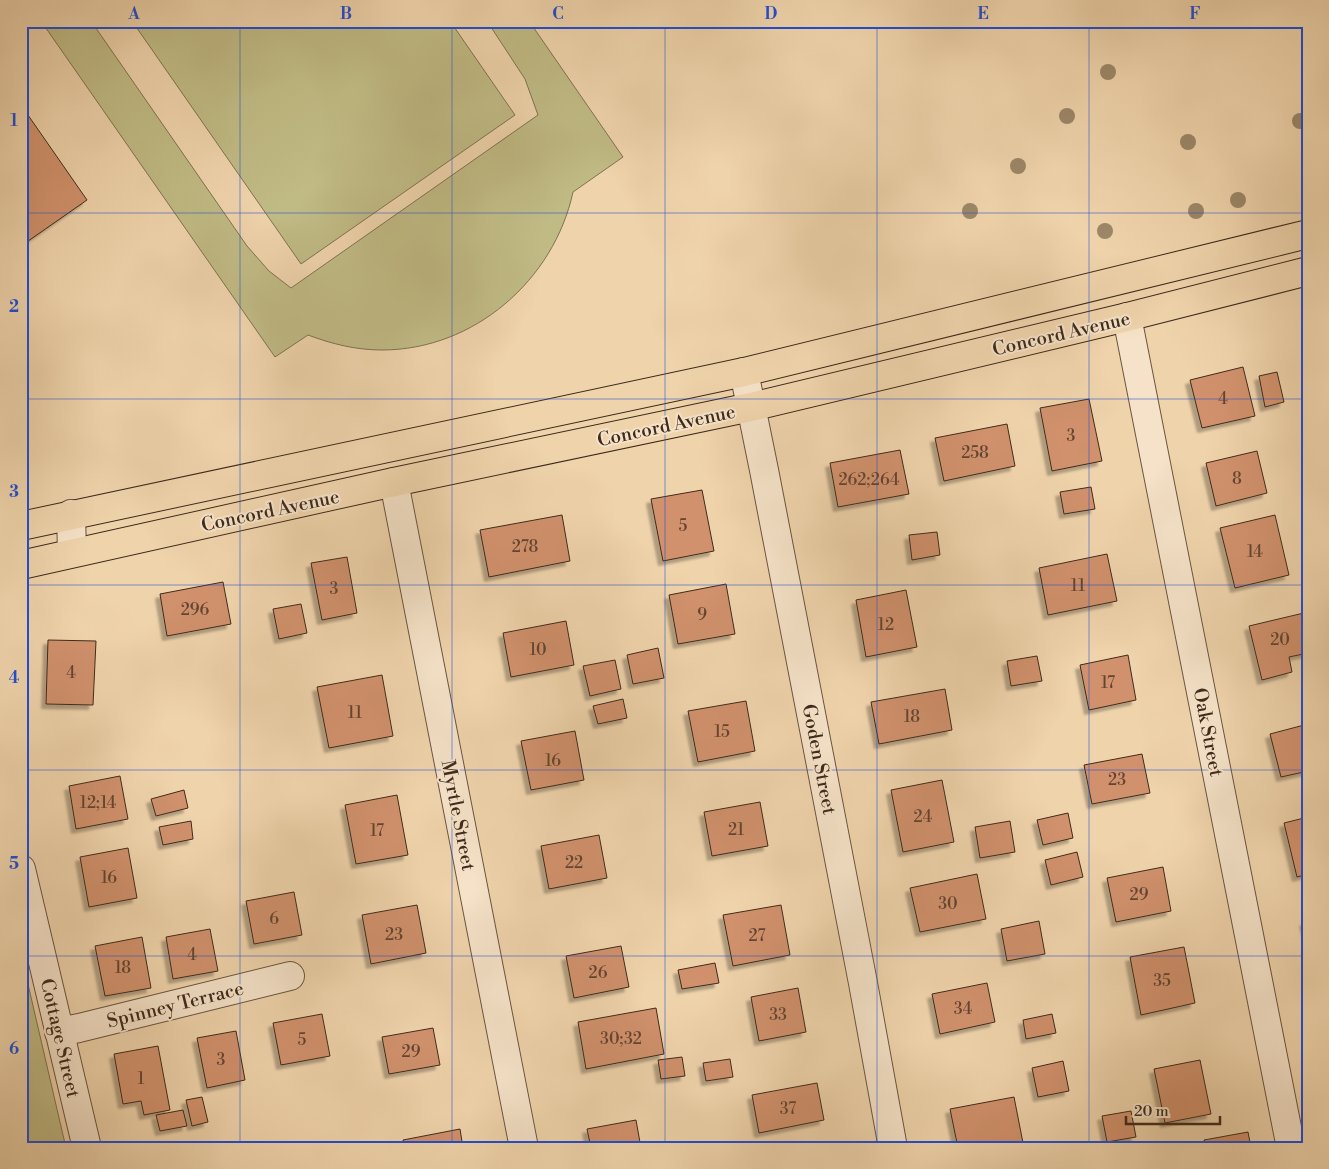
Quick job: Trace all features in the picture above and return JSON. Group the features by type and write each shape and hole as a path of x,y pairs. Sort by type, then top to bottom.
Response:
{"main road":[{"name":"Concord Avenue","path":"21,526 744,372 1308,234"},
{"name":"Concord Avenue","path":"21,565 394,482 751,407 1128,317 1308,270"}],"street":[{"name":"Oak Street","path":"1128,317 1291,1148"},
{"name":"Goden Street","path":"744,372 860,963 893,1148"},
{"name":"Myrtle Street","path":"394,482 524,1148"},
{"path":"71,514 72,553"},
{"name":"Cottage Street","path":"21,869 87,1148"},
{"name":"Spinney Terrace","path":"59,1032 290,976"}],"shaded area":[{"path":"41,21 91,21 247,246 269,271 291,288 538,115 525,79 487,21 529,21 623,157 573,192 563,224 548,254 528,281 505,304 478,323 448,338 416,347 382,350 344,346 308,335 275,357"},
{"path":"132,21 450,21 515,115 301,264"},
{"path":"21,954 66,1148 21,1148"}],"building":[{"path":"21,105 87,200 21,246"},
{"path":"1243,367 1255,416 1202,428 1190,380"},
{"path":"1277,372 1284,402 1265,407 1259,376"},
{"path":"1089,399 1102,461 1052,471 1040,408"},
{"path":"1007,424 1015,466 944,481 935,438"},
{"path":"900,450 909,494 838,507 830,463"},
{"path":"1257,451 1267,493 1216,506 1206,463"},
{"path":"1091,487 1095,509 1064,514 1060,492"},
{"path":"702,490 714,551 663,561 651,499"},
{"path":"562,515 570,561 489,577 480,530"},
{"path":"1275,515 1289,575 1235,588 1220,528"},
{"path":"937,532 940,555 912,560 909,535"},
{"path":"1107,554 1117,601 1048,615 1039,568"},
{"path":"347,557 357,613 322,620 311,563"},
{"path":"223,582 231,624 167,636 160,594"},
{"path":"726,584 735,634 678,644 669,595"},
{"path":"906,590 917,647 866,657 856,600"},
{"path":"301,604 307,633 279,639 273,609"},
{"path":"1308,612 1308,653 1289,657 1292,672 1262,680 1249,626"},
{"path":"566,621 574,665 511,677 503,633"},
{"path":"48,640 96,641 93,705 46,704"},
{"path":"658,648 664,678 633,684 627,655"},
{"path":"1128,655 1136,700 1089,710 1080,665"},
{"path":"1037,656 1042,681 1011,686 1007,661"},
{"path":"615,660 621,689 590,696 583,666"},
{"path":"382,675 393,736 329,748 317,687"},
{"path":"945,689 952,730 879,744 871,702"},
{"path":"623,699 627,718 598,724 593,706"},
{"path":"746,701 755,751 698,762 688,711"},
{"path":"1308,724 1308,771 1281,777 1270,734"},
{"path":"575,731 584,780 531,790 521,741"},
{"path":"1142,754 1150,793 1092,804 1084,765"},
{"path":"120,776 128,819 76,829 69,786"},
{"path":"942,780 954,842 903,852 891,790"},
{"path":"184,790 188,808 156,816 151,799"},
{"path":"397,795 408,855 356,864 345,805"},
{"path":"760,802 768,846 712,856 704,812"},
{"path":"1068,813 1073,838 1043,845 1037,820"},
{"path":"1308,817 1308,874 1297,877 1284,823"},
{"path":"191,821 193,839 163,845 159,827"},
{"path":"1010,821 1015,852 980,858 975,827"},
{"path":"599,835 607,878 549,889 541,846"},
{"path":"128,848 137,898 89,907 80,857"},
{"path":"1077,852 1083,877 1051,885 1045,860"},
{"path":"1163,867 1171,911 1116,922 1107,878"},
{"path":"977,874 986,919 920,932 910,888"},
{"path":"294,892 302,935 254,944 246,901"},
{"path":"417,905 426,953 371,964 362,915"},
{"path":"781,905 790,955 733,966 723,915"},
{"path":"1039,921 1045,954 1007,961 1001,929"},
{"path":"1308,921 1308,936 1304,922"},
{"path":"210,929 218,971 173,979 166,937"},
{"path":"142,937 151,988 105,996 95,946"},
{"path":"621,946 629,987 574,998 566,956"},
{"path":"1184,947 1195,1003 1141,1015 1130,957"},
{"path":"715,963 719,983 682,989 678,970"},
{"path":"987,983 995,1022 940,1034 932,994"},
{"path":"798,988 806,1032 759,1041 751,997"},
{"path":"656,1008 664,1054 586,1069 578,1022"},
{"path":"322,1014 330,1056 281,1065 273,1023"},
{"path":"1052,1014 1056,1033 1026,1039 1023,1020"},
{"path":"433,1028 440,1065 389,1074 382,1037"},
{"path":"236,1031 245,1080 207,1088 197,1038"},
{"path":"158,1046 170,1110 144,1115 141,1101 123,1104 114,1054"},
{"path":"682,1057 685,1076 661,1079 658,1060"},
{"path":"730,1059 733,1077 706,1081 703,1063"},
{"path":"1200,1060 1211,1114 1165,1123 1154,1069"},
{"path":"1063,1061 1069,1091 1038,1097 1032,1068"},
{"path":"817,1083 824,1120 759,1133 752,1095"},
{"path":"202,1097 208,1122 192,1126 186,1100"},
{"path":"1014,1097 1024,1148 958,1148 950,1109"},
{"path":"183,1110 187,1126 160,1131 156,1115"},
{"path":"1131,1111 1136,1137 1107,1142 1102,1116"},
{"path":"636,1120 641,1148 591,1148 587,1129"},
{"path":"460,1129 463,1148 404,1148 403,1140"},
{"path":"1248,1132 1251,1148 1205,1148 1204,1140"}]}
